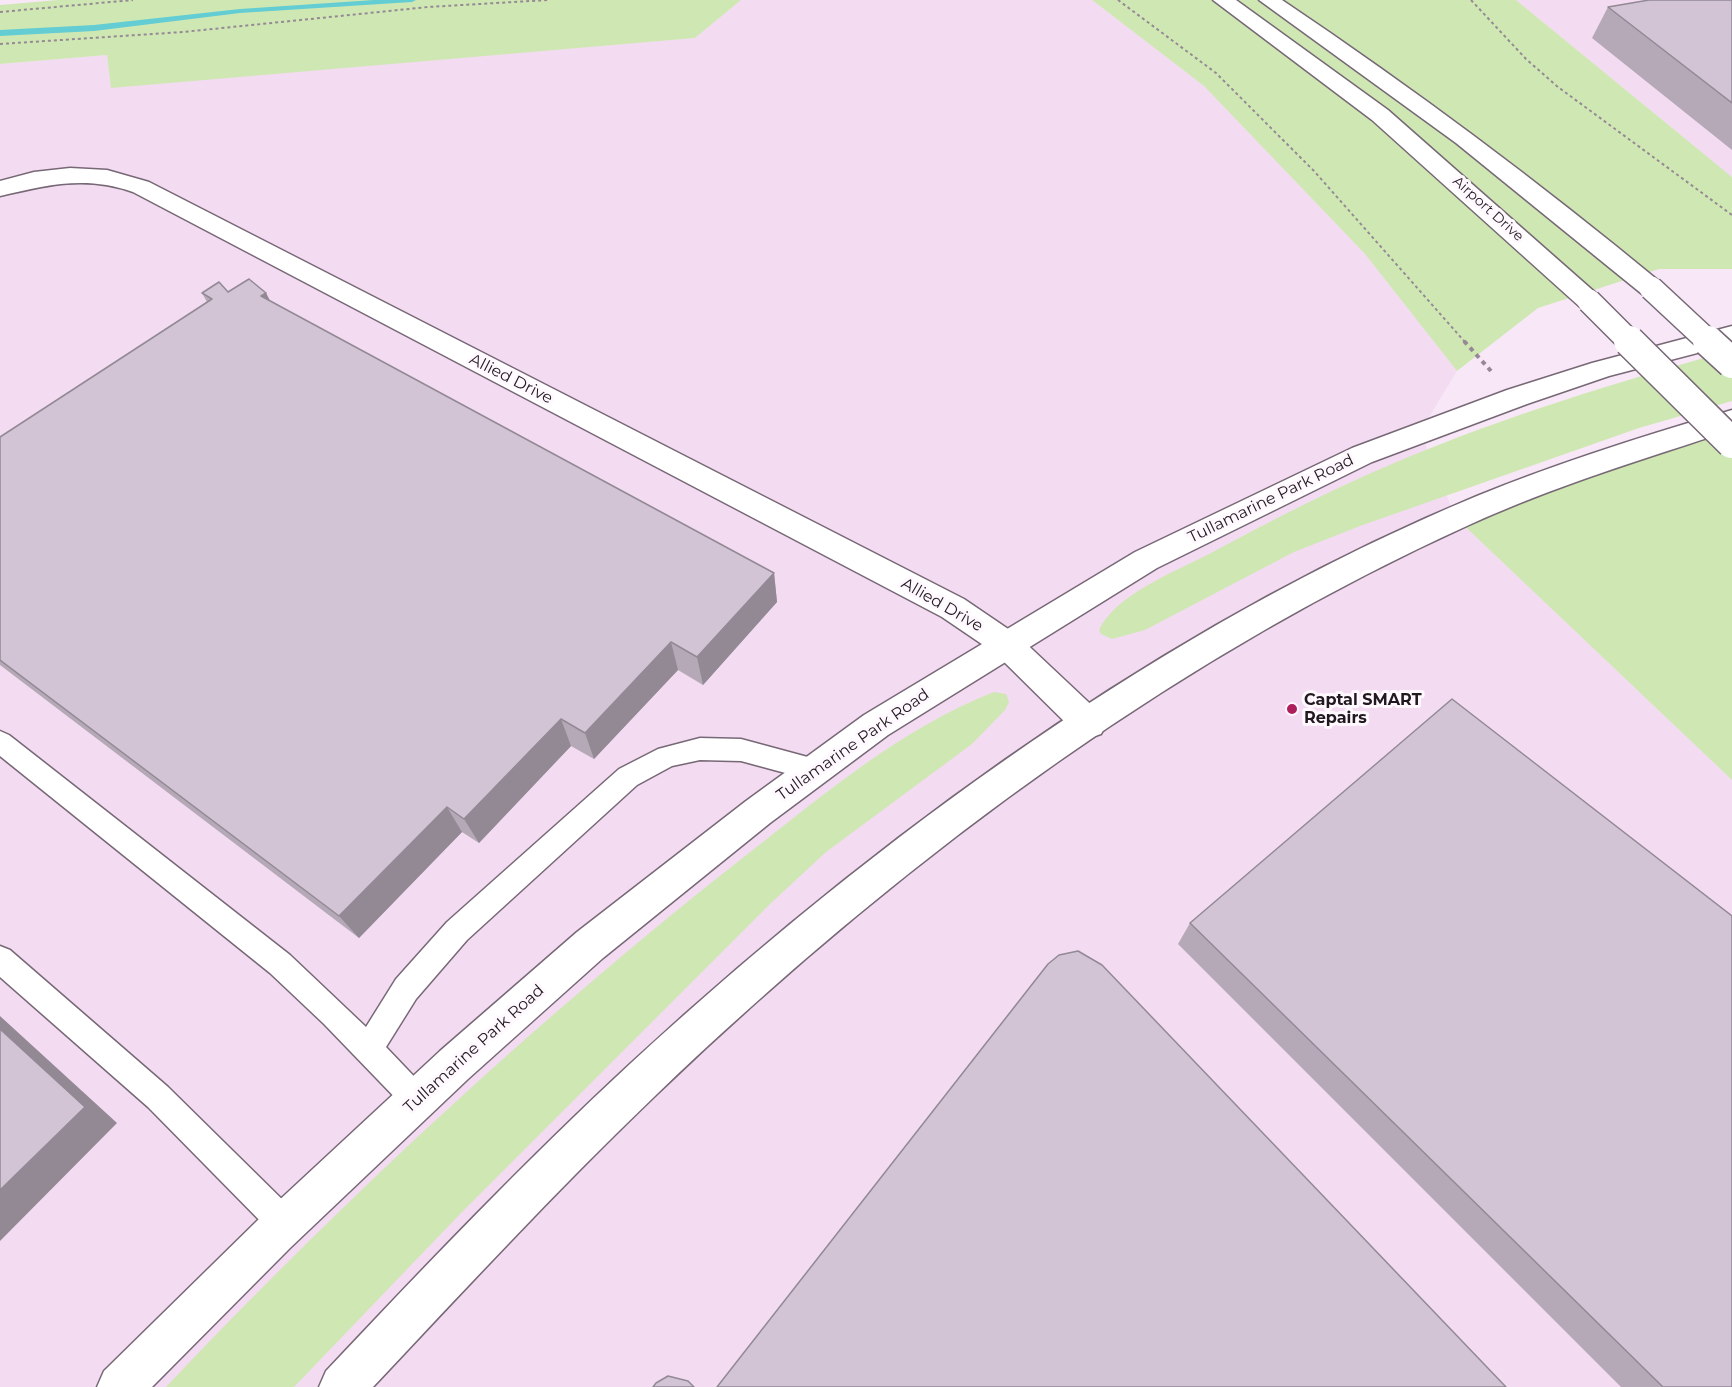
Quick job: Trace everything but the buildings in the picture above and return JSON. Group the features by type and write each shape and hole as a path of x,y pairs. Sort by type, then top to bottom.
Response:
{"street":[{"name":"Airport Drive","path":"1223,0 1380,114 1589,301 1732,443"},
{"path":"1269,0 1484,153 1651,288 1732,363"},
{"name":"Allied Drive","path":"0,189 35,179 83,175 126,181 141,188 953,608 1006,644 1089,724"},
{"name":"Tullamarine Park Road","path":"120,1387 285,1224 417,1100 590,945 758,812 876,725 1146,560 1362,455 1517,397 1602,369 1732,335"},
{"path":"342,1387 534,1186 687,1039 831,915 973,804 1089,724 1193,658 1324,582 1456,518 1509,496 1732,420"}],"lane":[{"path":"0,742 280,964 369,1049 417,1100"},
{"path":"369,1049 406,989 457,930 628,777 666,757 700,749 741,750 815,770"},
{"path":"0,959 158,1097 285,1224"}],"path":[{"path":"0,12 133,0"},
{"path":"0,44 183,32 417,8 548,0"},
{"path":"1118,0 1216,73 1314,171 1476,356 1517,397"},
{"path":"1471,0 1532,66 1603,122 1698,186 1732,215"}],"shaded area":[{"path":"741,0 1092,0 1204,86 1365,254 1457,371 1420,432 1456,518 1732,780 1732,1387 0,1387 0,64 107,55 111,87 695,38"},
{"path":"1516,0 1732,0 1732,177"}],"green space":[{"path":"58,0 741,0 695,38 111,88 107,55 0,64 0,5"},
{"path":"1092,0 1516,0 1732,177 1732,269 1659,269 1538,308 1457,371 1365,254 1204,86"},
{"path":"1732,350 1732,401 1639,428 1360,526 1294,552 1145,630 1112,639 1101,634 1099,630 1118,606 1148,585 1369,474 1433,447 1518,416"},
{"path":"1732,420 1732,780 1456,518"},
{"path":"994,692 1006,694 1009,702 1005,710 972,744 826,852 770,904 461,1213 294,1387 166,1387 375,1177 521,1043 596,978 749,853 866,764 928,724"}],"waterway":[{"path":"0,33 94,28 240,11 412,0"}],"place":[{"name":"Captal SMART Repairs","path":"1292,709"}]}
